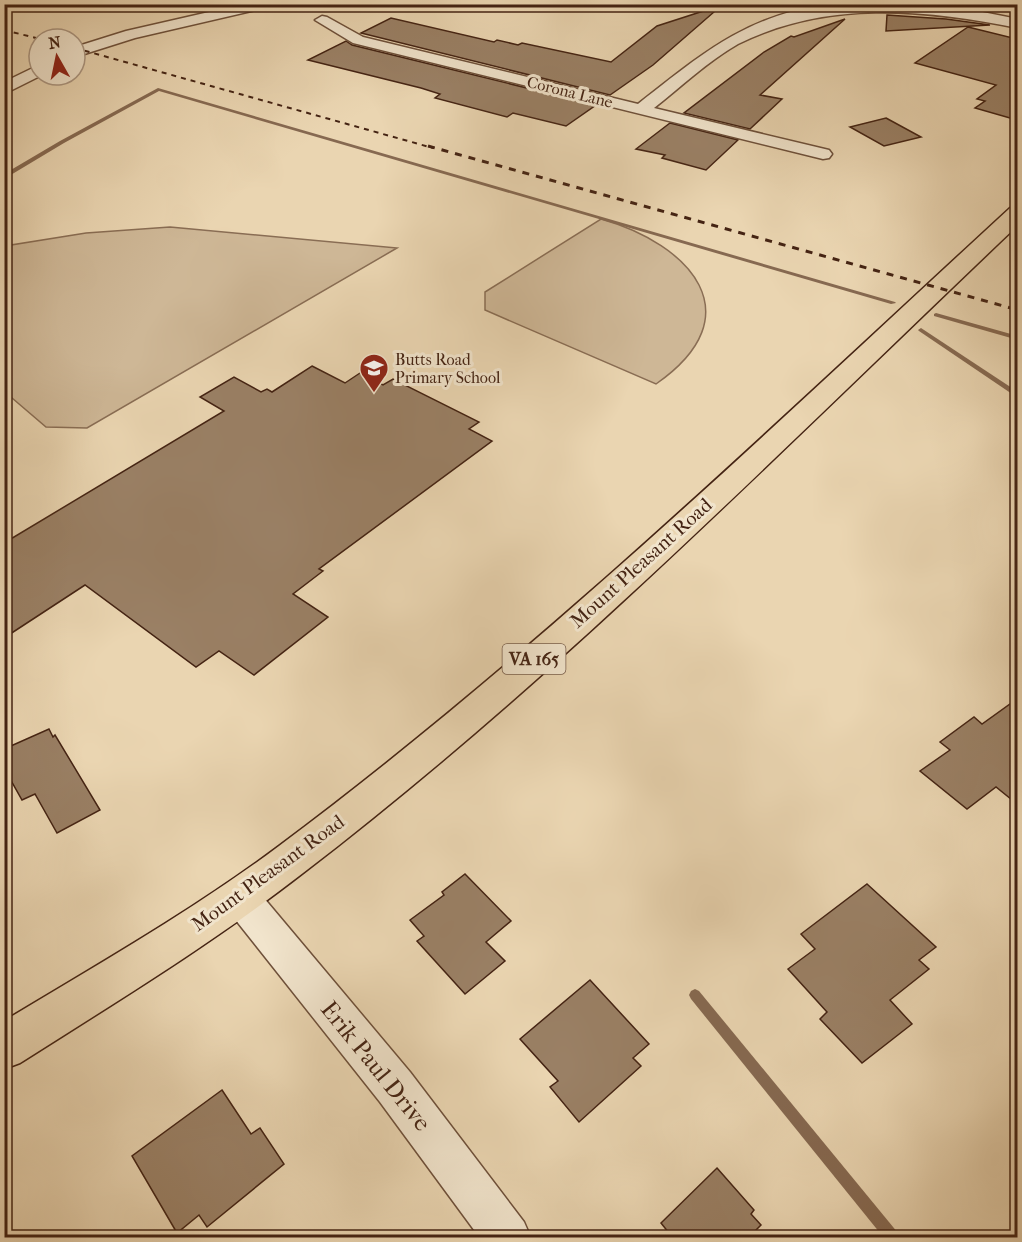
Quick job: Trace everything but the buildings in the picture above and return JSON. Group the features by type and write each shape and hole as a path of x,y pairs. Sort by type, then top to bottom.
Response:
{"highway":[{"name":"Mount Pleasant Road","path":"4,1047 240,897 389,782 628,577 886,337 935,287 1017,213"}],"street":[{"path":"87,48 225,8 265,4"},
{"path":"642,109 725,46 748,33 811,12 882,4 944,9 1017,23"},
{"name":"Corona Lane","path":"322,20 358,40 823,154"},
{"path":"4,89 27,77"},
{"name":"Erik Paul Drive","path":"240,897 395,1087 508,1238"}],"shaded area":[{"path":"601,219 633,230 661,246 684,264 699,285 706,308 702,333 686,358 656,384 485,310 485,292"},
{"path":"170,227 397,248 87,428 46,427 5,392 5,246 86,233"}],"waterway":[{"path":"4,177 158,89 893,303"},
{"path":"936,315 1018,338"},
{"path":"921,330 1018,396"},
{"path":"695,995 893,1238"}],"railway":[{"path":"4,30 27,36"},
{"path":"87,51 433,148"},
{"path":"428,146 1018,310"}],"place":[{"name":"Butts Road Primary School","path":"374,394"}]}
